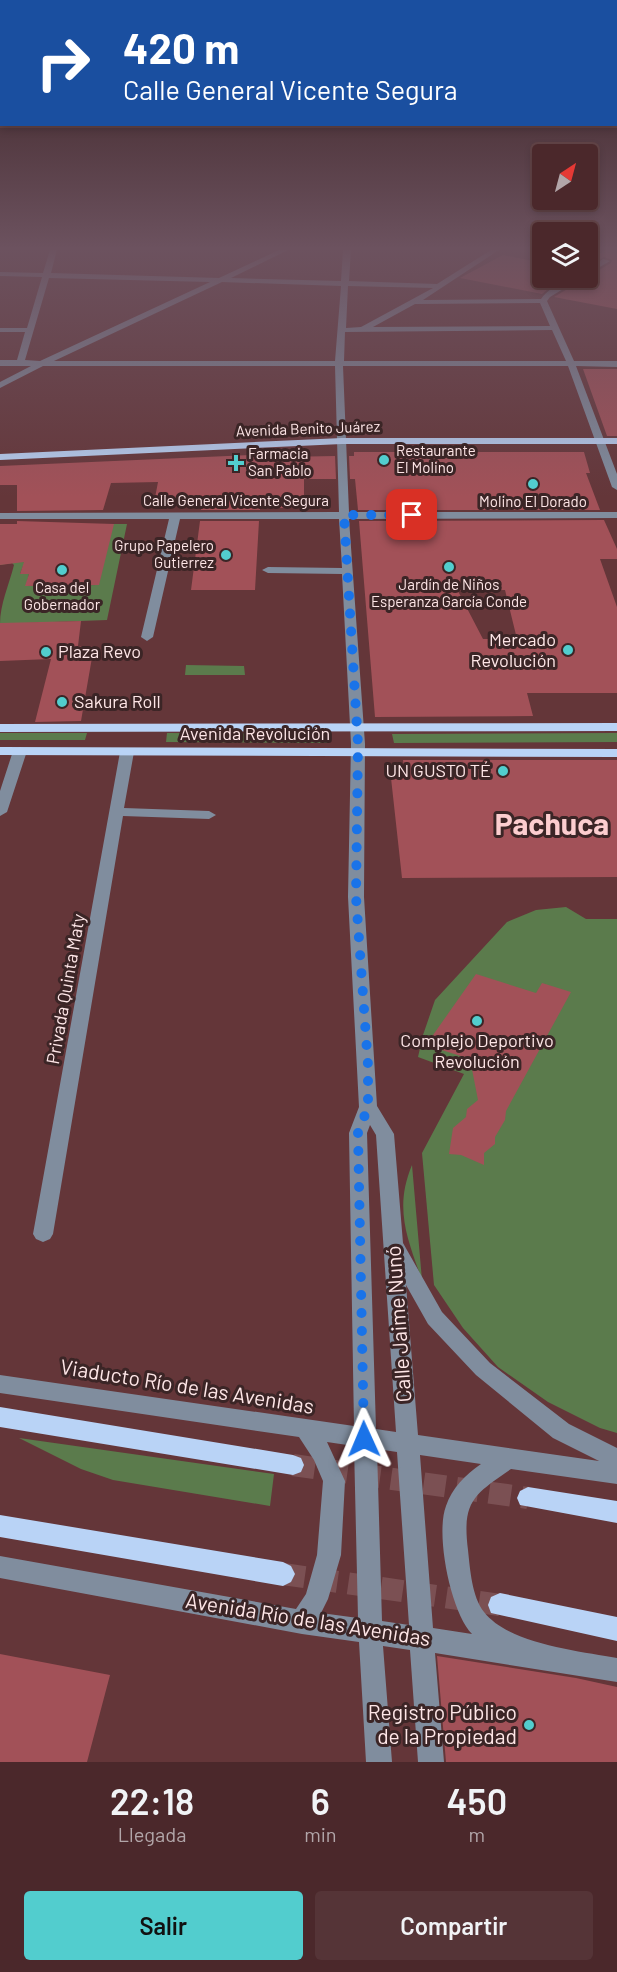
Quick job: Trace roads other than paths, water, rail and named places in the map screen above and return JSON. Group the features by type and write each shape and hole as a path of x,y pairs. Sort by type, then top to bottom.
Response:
{"main road":[{"name":"Avenida Benito Juárez","path":"0,457 342,441 617,441"},
{"name":"Avenida Revolución","path":"0,728 617,728"},
{"name":"Avenida Revolución","path":"0,751 617,753"},
{"path":"0,1417 293,1465"},
{"path":"528,1498 617,1512"},
{"path":"0,1526 284,1574"},
{"path":"500,1605 617,1629"}],"street":[{"path":"20,363 28,332"},
{"path":"0,385 109,332"},
{"name":"Calle Jaime Nunó","path":"340,332 344,515 358,753 356,897 368,1107 358,1133 370,1631 379,1762"},
{"path":"339,340 357,332"},
{"path":"557,332 617,487"},
{"path":"0,363 617,364"},
{"name":"Calle General Vicente Segura","path":"0,516 617,515"},
{"path":"147,637 175,516"},
{"path":"268,570 348,571"},
{"path":"0,812 20,751"},
{"name":"Privada Quinta Maty","path":"43,1234 127,752"},
{"path":"117,813 209,815"},
{"name":"Calle Jaime Nunó","path":"368,1107 385,1134 432,1762"},
{"path":"393,1244 435,1318 483,1370 561,1431 617,1459"},
{"name":"Viaducto Río de las Avenidas","path":"0,1384 364,1439 509,1457 617,1474"},
{"path":"302,1622 316,1599 329,1555 333,1481 323,1454 306,1430"},
{"path":"509,1457 471,1485 456,1509 461,1587 476,1622 528,1654"},
{"name":"Avenida Río de las Avenidas","path":"0,1567 302,1622 528,1654 617,1670"}],"tunnel":[{"path":"293,1465 528,1498"},
{"path":"283,1574 500,1605"}],"place":[{"name":"Restaurante El Molino","path":"384,460"},
{"name":"Farmacia San Pablo","path":"236,463"},
{"name":"Molino El Dorado","path":"533,484"},
{"name":"Grupo Papelero Gutierrez","path":"226,555"},
{"name":"Jardín de Niños Esperanza García Conde","path":"449,567"},
{"name":"Casa del Gobernador","path":"62,570"},
{"name":"Mercado Revolución","path":"568,650"},
{"name":"Plaza Revo","path":"46,652"},
{"name":"Sakura Roll","path":"62,702"},
{"name":"UN GUSTO TÉ","path":"503,771"},
{"name":"Complejo Deportivo Revolución","path":"477,1021"},
{"name":"Registro Público de la Propiedad","path":"529,1725"}],"district":[{"name":"Pachuca","path":"552,825"}]}
